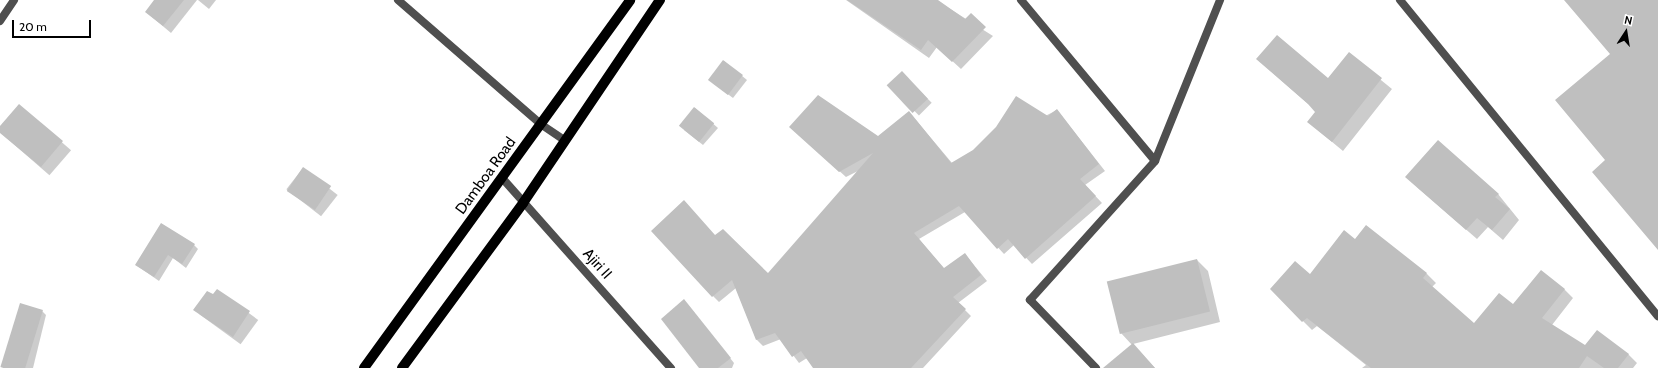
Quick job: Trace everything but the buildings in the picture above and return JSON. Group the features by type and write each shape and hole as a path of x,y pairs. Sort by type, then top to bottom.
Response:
{"main road":[{"name":"Damboa Road","path":"364,368 503,179 630,0"},
{"path":"402,368 523,203 564,140 660,0"}],"street":[{"path":"0,21 14,0"},
{"path":"398,0 542,125 564,140"},
{"path":"1021,0 1155,161"},
{"path":"1096,368 1030,300 1155,161 1220,0"},
{"path":"1400,0 1658,316"},
{"name":"Ajiri II","path":"503,179 671,368"}]}
